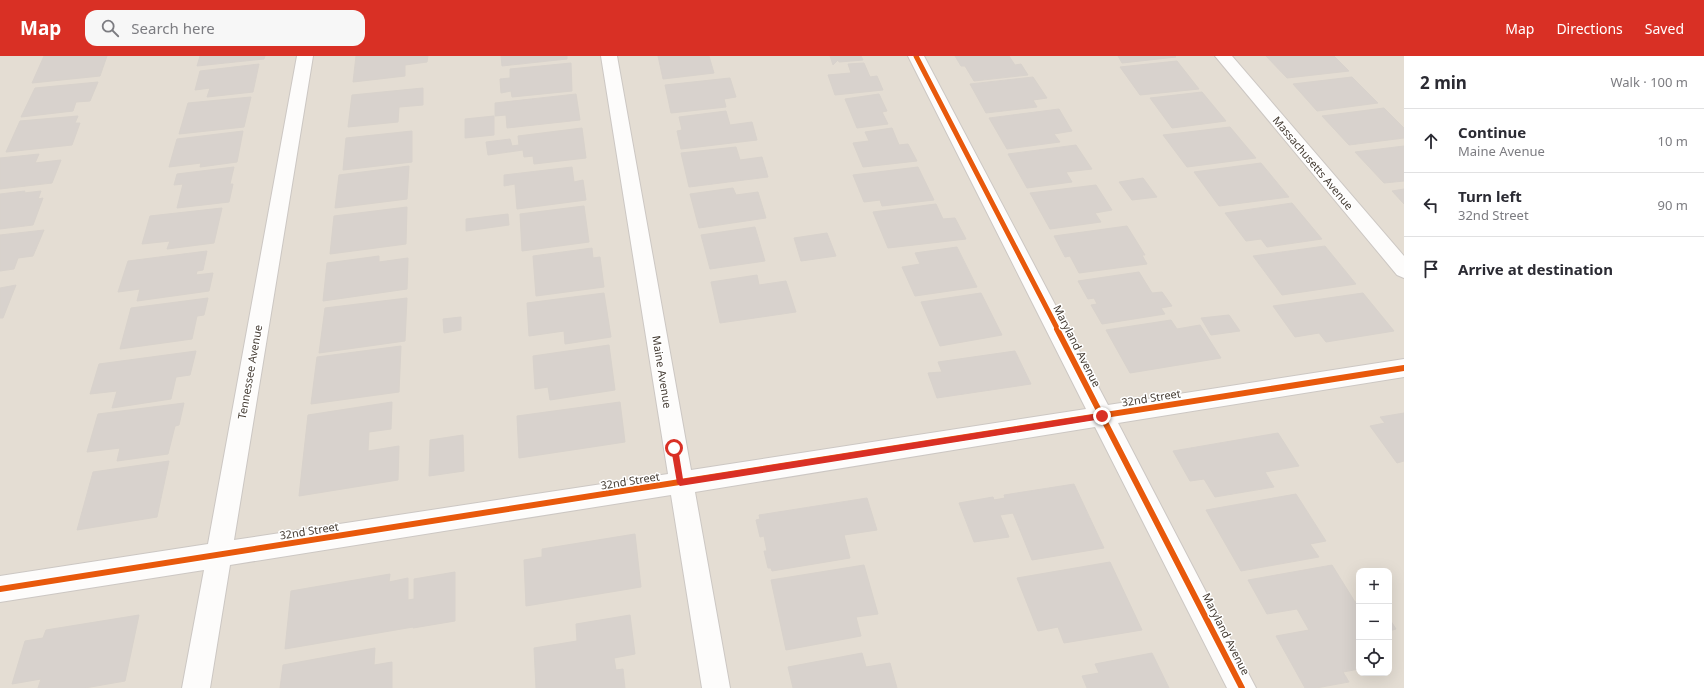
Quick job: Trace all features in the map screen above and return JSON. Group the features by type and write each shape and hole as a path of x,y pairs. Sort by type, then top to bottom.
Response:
{"street":[{"name":"Tennessee Avenue","path":"196,688 305,56"},
{"name":"Maine Avenue","path":"609,56 680,483 716,688"},
{"name":"Maryland Avenue","path":"916,56 1242,688"},
{"name":"Massachusetts Avenue","path":"1222,56 1404,270"},
{"name":"32nd Street","path":"0,589 1404,368"}],"shaded area":[{"path":"0,56 1404,56 1404,688 0,688"}],"building":[{"path":"44,56 107,56 100,76 32,83"},
{"path":"200,56 265,56 264,59 197,66"},
{"path":"356,56 428,56 427,62 405,65 405,76 353,82"},
{"path":"501,56 567,56 567,59 502,66"},
{"path":"658,56 709,56 714,73 663,79"},
{"path":"830,56 861,56 863,60 839,62 838,60 833,65"},
{"path":"955,56 1009,56 1015,65 1021,64 1028,75 974,81 965,66 961,66"},
{"path":"1118,56 1175,56 1176,57 1122,63"},
{"path":"1266,56 1334,56 1349,71 1287,78"},
{"path":"1177,61 1199,89 1140,95 1120,67"},
{"path":"571,63 572,91 512,97 511,91 501,93 500,79 510,78 510,69"},
{"path":"864,63 870,77 877,76 883,90 835,95 828,75 851,73 848,64"},
{"path":"259,64 253,92 207,97 210,88 195,90 200,71"},
{"path":"1033,77 1047,98 1033,100 1037,107 986,113 970,84"},
{"path":"1352,77 1378,103 1317,111 1293,84"},
{"path":"730,78 736,97 724,99 726,107 671,113 665,85"},
{"path":"98,82 90,101 76,102 73,111 21,117 35,88"},
{"path":"423,88 423,105 399,107 398,122 348,127 352,95"},
{"path":"1202,92 1226,121 1172,128 1150,98"},
{"path":"576,94 580,120 507,128 506,115 495,116 495,103"},
{"path":"879,94 887,111 882,112 888,124 857,128 845,99"},
{"path":"251,97 244,127 179,134 188,103"},
{"path":"1384,108 1404,128 1404,138 1349,145 1322,116"},
{"path":"1059,109 1072,131 1054,134 1060,142 1007,149 989,118"},
{"path":"726,111 730,125 752,122 757,140 681,149 677,131 682,130 679,117"},
{"path":"78,116 75,123 80,123 72,145 6,152 20,121"},
{"path":"494,116 494,135 465,138 465,119"},
{"path":"1230,127 1256,158 1187,167 1163,135"},
{"path":"582,128 586,158 534,164 533,156 524,157 523,150 488,155 486,142 510,139 512,146 519,145 518,136"},
{"path":"892,128 899,145 908,144 917,161 863,167 853,143 869,141 865,132"},
{"path":"243,131 237,162 200,167 201,163 169,167 177,139"},
{"path":"412,131 412,162 343,170 346,138"},
{"path":"1076,145 1092,169 1066,172 1072,182 1027,188 1008,154"},
{"path":"1404,146 1404,181 1384,183 1355,152"},
{"path":"736,147 740,160 762,157 768,177 689,187 681,153"},
{"path":"39,154 35,163 61,160 52,183 0,189 0,158"},
{"path":"1261,163 1289,197 1219,206 1194,172"},
{"path":"409,166 407,199 335,208 339,175"},
{"path":"234,167 230,184 233,184 229,202 177,208 183,184 174,185 177,174"},
{"path":"572,167 574,182 583,180 586,200 517,209 515,184 504,186 504,175"},
{"path":"918,167 934,200 882,206 880,200 864,202 853,175"},
{"path":"1143,178 1157,197 1132,200 1119,182"},
{"path":"1096,185 1112,210 1095,213 1101,222 1050,229 1030,193"},
{"path":"733,188 736,195 758,192 766,218 699,228 690,194"},
{"path":"1404,189 1404,204 1392,191"},
{"path":"25,191 24,193 41,191 38,199 43,198 33,225 0,229 0,194"},
{"path":"1292,203 1322,239 1267,247 1261,239 1246,241 1225,213"},
{"path":"936,204 943,219 955,218 966,239 888,248 873,212"},
{"path":"584,206 589,242 522,251 520,214"},
{"path":"407,207 406,244 330,254 334,216"},
{"path":"222,208 214,243 167,249 170,241 142,244 150,216"},
{"path":"508,214 509,225 466,231 466,219"},
{"path":"1127,226 1145,255 1142,255 1147,264 1079,273 1070,256 1065,257 1054,236"},
{"path":"755,227 765,261 710,269 701,235"},
{"path":"44,230 33,256 18,258 14,269 0,271 0,235"},
{"path":"827,233 836,256 801,261 794,238"},
{"path":"1325,246 1356,284 1282,295 1253,256"},
{"path":"957,247 977,287 915,296 902,267 920,264 915,253"},
{"path":"592,248 593,258 600,257 604,287 536,296 533,256"},
{"path":"207,251 203,270 197,271 196,275 213,273 209,291 137,301 140,289 118,292 128,261"},
{"path":"379,256 379,262 408,258 407,289 323,301 327,263"},
{"path":"1139,272 1152,293 1162,292 1172,306 1161,308 1165,314 1102,324 1091,305 1097,304 1094,298 1088,299 1078,281"},
{"path":"757,275 759,285 786,281 796,312 720,323 711,282"},
{"path":"16,285 3,318 0,318 0,288"},
{"path":"604,293 611,337 565,344 564,331 529,336 527,303"},
{"path":"981,293 1002,335 940,346 921,302"},
{"path":"1363,293 1394,331 1326,342 1319,333 1295,337 1273,306"},
{"path":"208,298 204,315 197,316 192,339 120,349 131,308"},
{"path":"407,298 405,341 319,353 325,308"},
{"path":"1229,315 1240,331 1211,335 1201,318"},
{"path":"461,317 461,330 444,333 443,319"},
{"path":"1171,320 1177,329 1200,325 1221,358 1130,373 1106,330"},
{"path":"609,345 615,390 550,400 548,387 535,389 533,356"},
{"path":"401,346 399,392 311,404 317,357"},
{"path":"196,351 190,375 176,377 171,399 112,408 117,391 90,394 99,364"},
{"path":"1015,351 1031,384 937,398 928,373 942,372 938,362"},
{"path":"392,402 391,429 369,432 368,451 399,446 398,480 299,496 308,415"},
{"path":"620,402 625,442 519,458 517,416"},
{"path":"184,403 179,425 175,426 168,454 117,461 120,448 87,452 98,414"},
{"path":"1404,413 1404,461 1397,463 1370,426 1385,423 1380,417"},
{"path":"1278,433 1299,466 1265,472 1274,487 1215,497 1204,479 1190,481 1173,451"},
{"path":"463,435 464,471 429,476 430,440"},
{"path":"169,461 157,517 77,530 93,472"},
{"path":"1074,484 1104,548 1032,560 1013,513 1000,515 1009,537 974,542 959,503 993,497 994,500 1005,498 1004,495"},
{"path":"1296,494 1326,541 1310,544 1319,557 1241,571 1206,510"},
{"path":"867,498 877,530 844,535 850,558 772,571 771,568 768,568 764,551 767,551 764,536 760,537 756,520 760,519 759,515"},
{"path":"635,534 641,587 526,606 524,560 542,557 542,549"},
{"path":"1110,562 1142,630 1064,643 1058,627 1038,631 1017,578"},
{"path":"864,565 878,614 856,617 861,636 786,650 771,580"},
{"path":"1332,565 1356,602 1356,670 1343,672 1349,682 1316,688 1305,688 1276,636 1309,630 1297,609 1267,614 1248,580"},
{"path":"455,572 455,621 285,649 291,591 390,574 389,582 408,578 408,600 414,599 414,579"},
{"path":"139,615 125,681 85,688 38,688 41,679 12,684 25,641 43,638 46,630"},
{"path":"630,615 635,654 614,658 616,670 623,669 625,688 536,688 534,648 577,641 576,624"},
{"path":"1392,623 1396,629 1392,630"},
{"path":"375,648 374,665 392,662 392,688 280,688 283,665"},
{"path":"862,653 866,667 890,663 897,688 793,688 788,667"},
{"path":"1152,653 1169,688 1087,688 1082,676 1099,673 1095,664"}],"cycle path":[{"path":"916,56 1242,688"},
{"path":"0,589 1404,368"}],"route":[{"path":"674,448 680,483 1102,416"}]}
